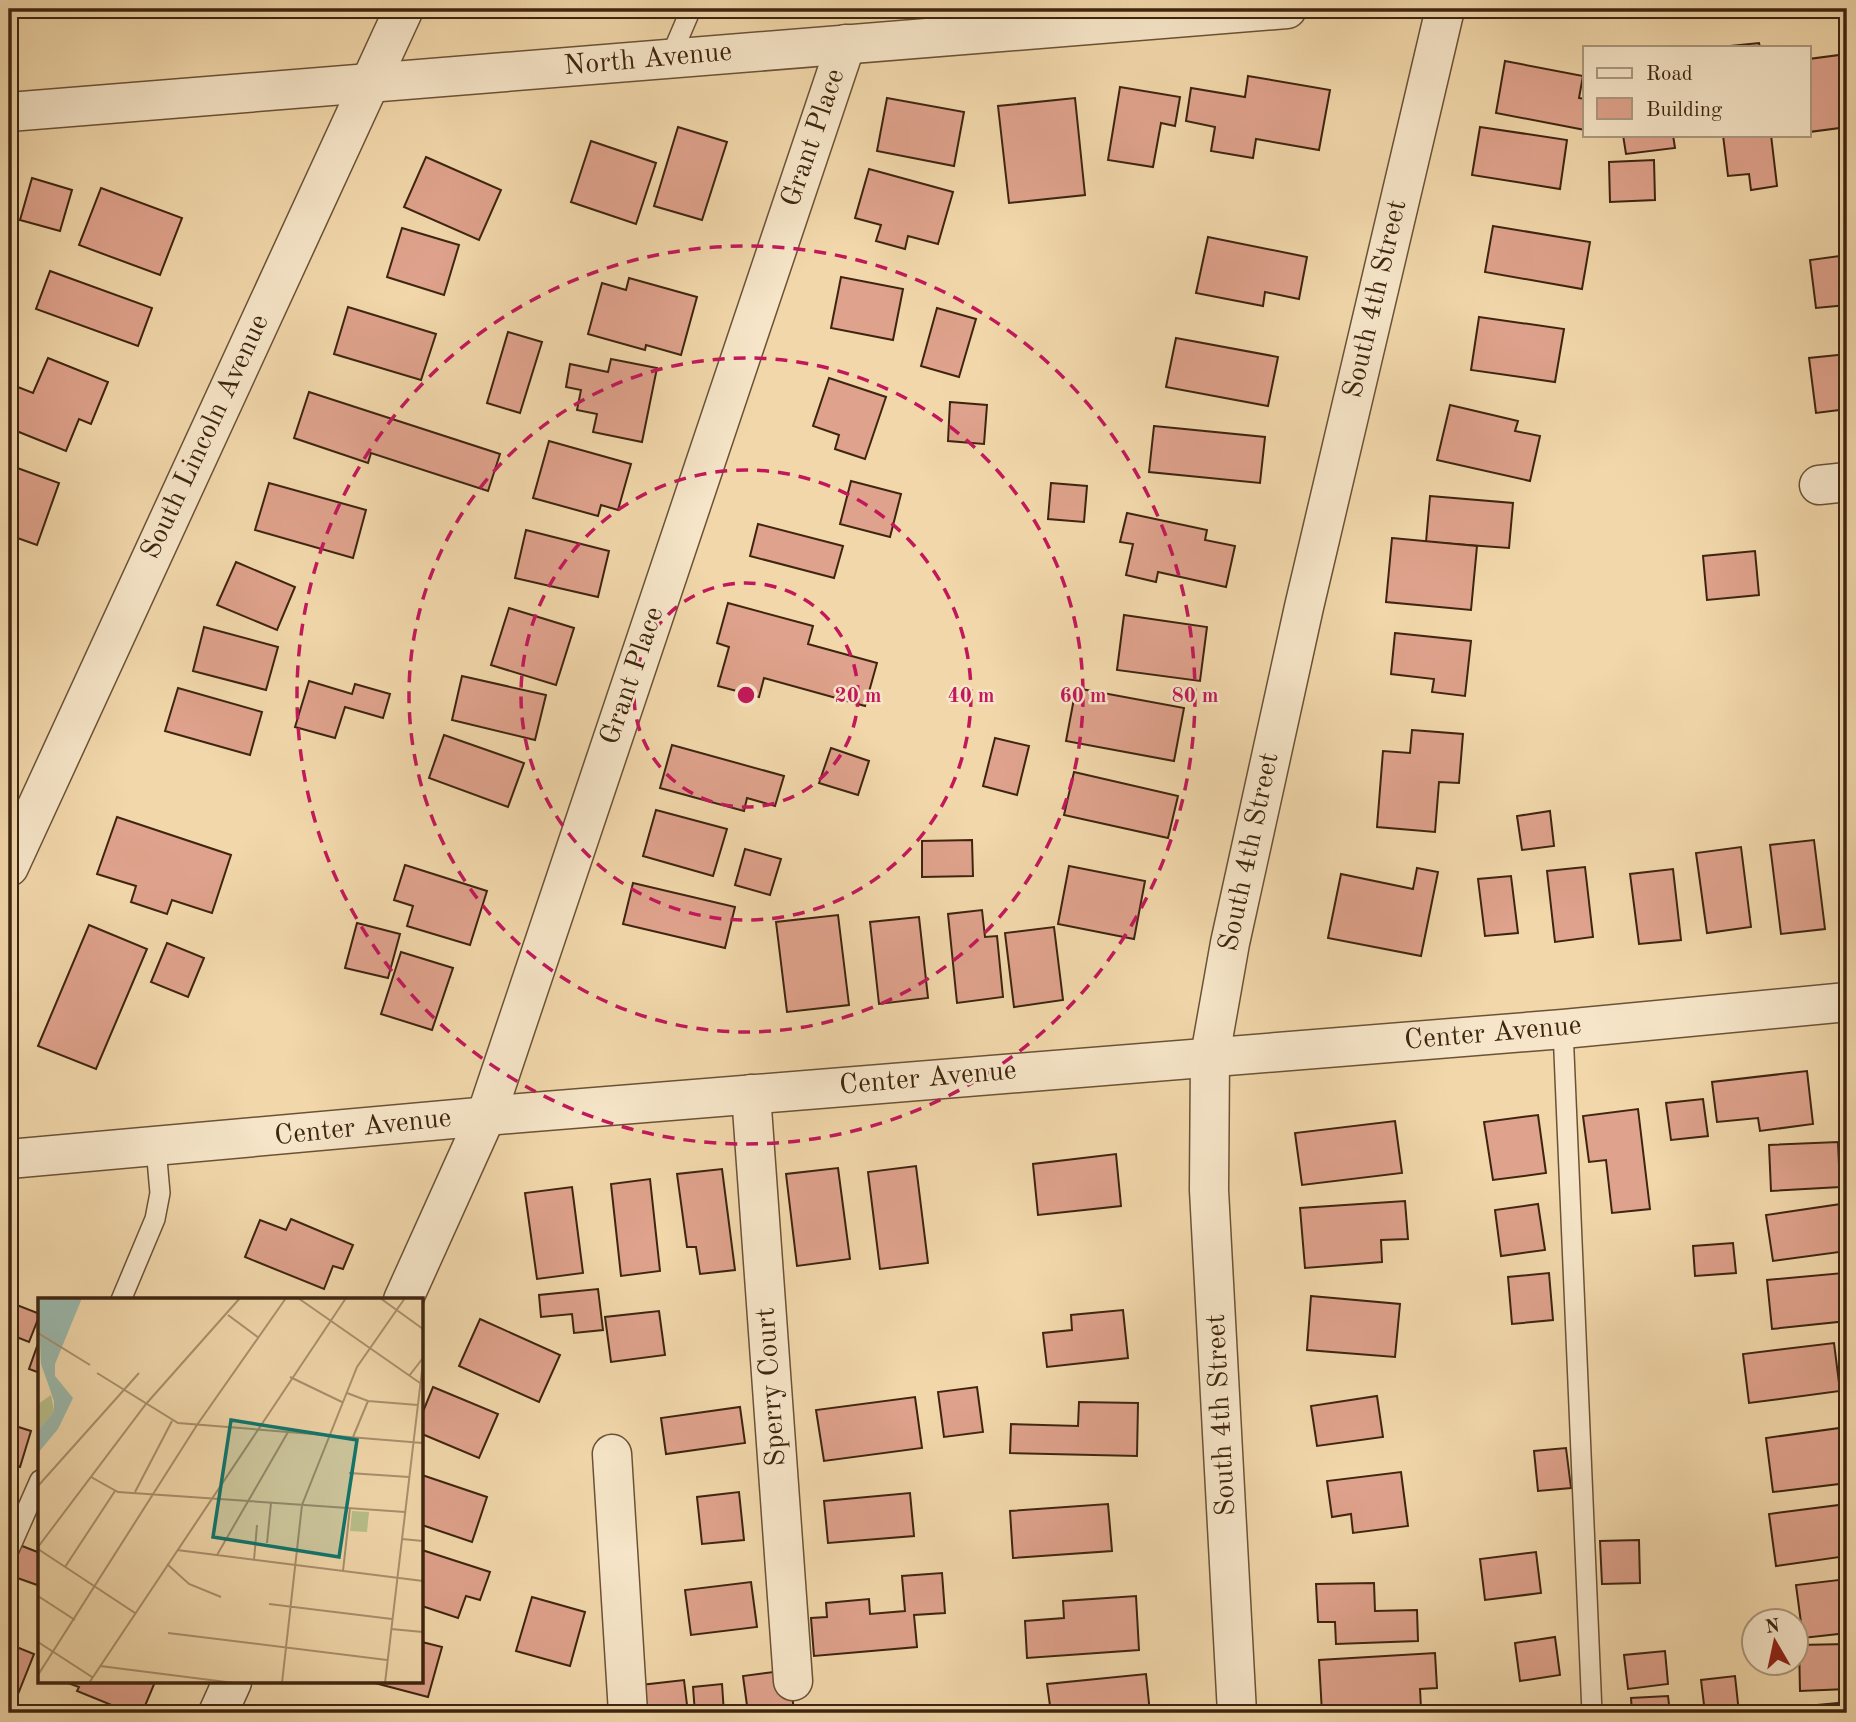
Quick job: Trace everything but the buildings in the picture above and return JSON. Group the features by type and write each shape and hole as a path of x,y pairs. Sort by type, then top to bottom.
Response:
{"street":[{"name":"South Lincoln Avenue","path":"9,867 404,9"},
{"name":"North Avenue","path":"9,112 1287,9"},
{"name":"South 4th Street","path":"1237,1713 1209,1190 1209,1056 1230,943 1304,607 1446,9"},
{"name":"Grant Place","path":"404,1298 485,1116 846,44"},
{"name":"Center Avenue","path":"9,1159 156,1148 485,1116 1563,1029 1847,1002"},
{"name":"Sperry Court","path":"751,1094 793,1681"},
{"path":"612,1454 628,1713"},
{"path":"218,1713 231,1684"}],"lane":[{"path":"670,58 691,9"},
{"path":"1563,1029 1592,1713"},
{"path":"122,1298 155,1219 160,1193 156,1148"},
{"path":"9,1550 38,1485"}]}
